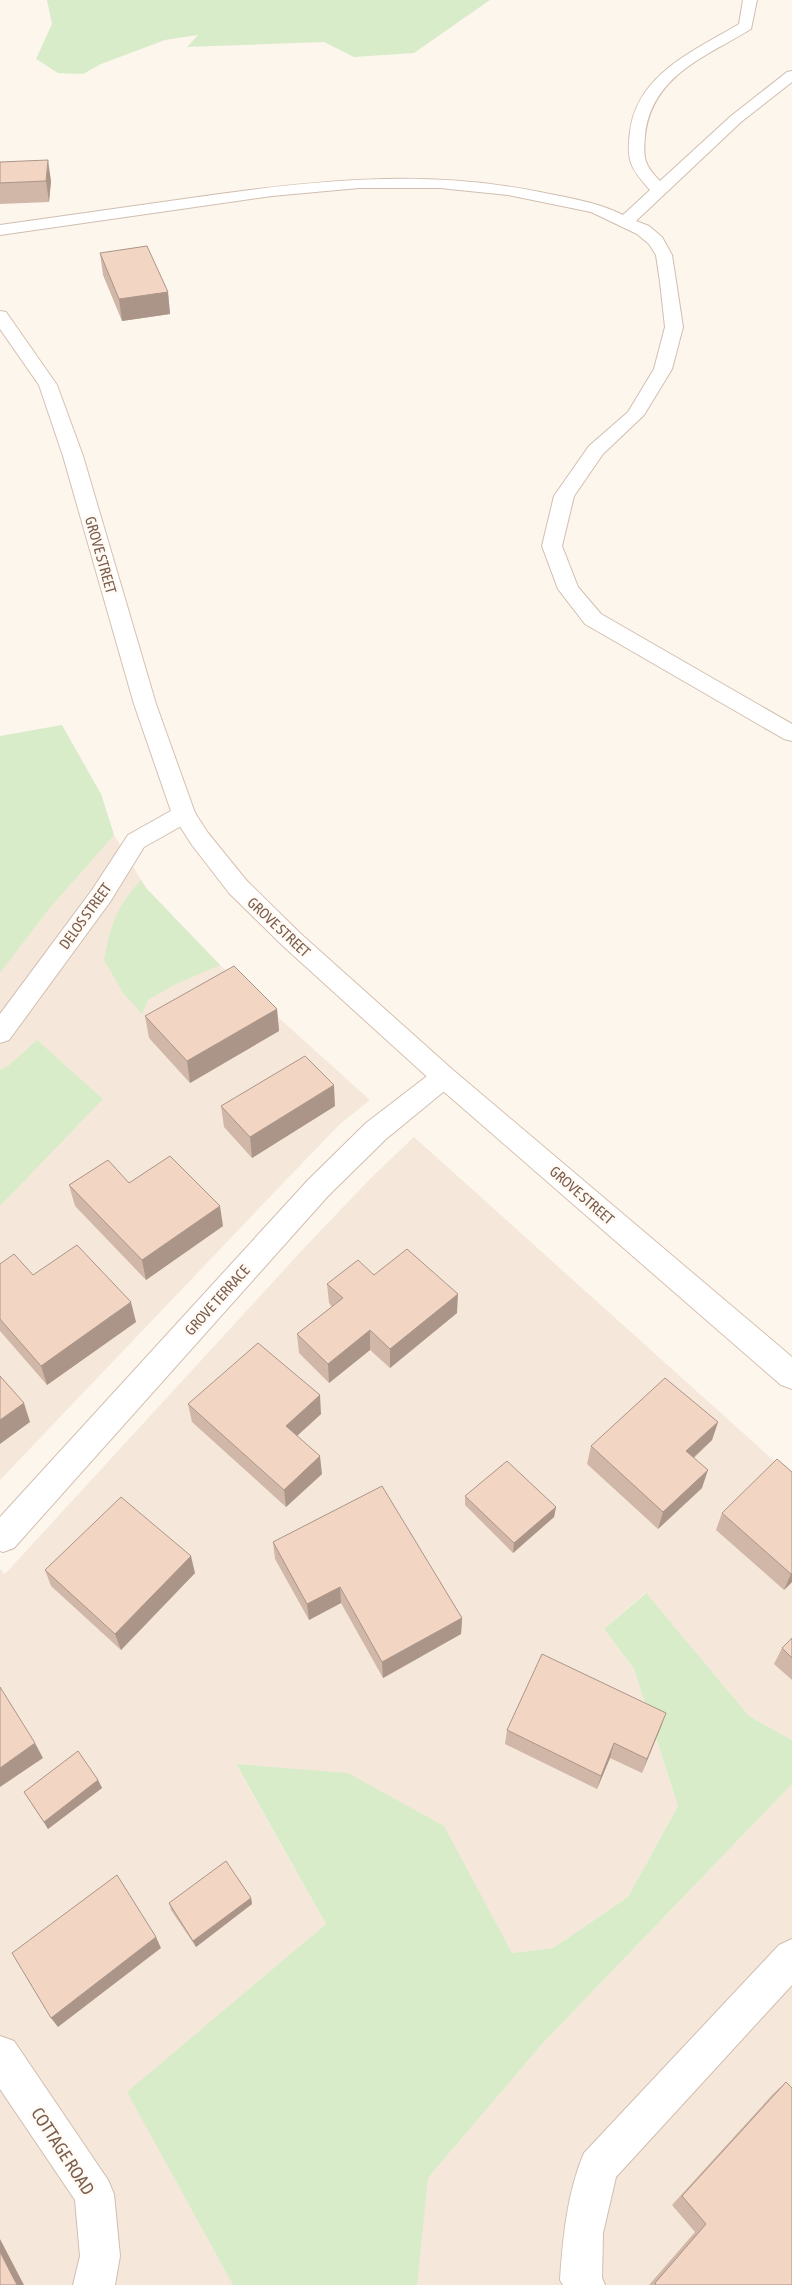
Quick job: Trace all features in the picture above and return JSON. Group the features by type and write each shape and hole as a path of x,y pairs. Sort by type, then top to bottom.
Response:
{"main road":[{"path":"660,191 637,163 636,120 658,82 696,54 746,26 750,0"},
{"path":"626,222 736,119 792,75"},
{"path":"0,230 272,190 359,182 440,183 508,190 596,208 643,230 656,241 664,255 674,327 663,369 635,415 596,450 564,496 552,546 568,589 593,619 792,734"},
{"name":"GROVE STREET","path":"0,316 48,385 73,456 145,704 184,814 200,839 238,888 292,940 444,1076 792,1376"},
{"name":"DELOS STREET","path":"0,1033 101,896 136,841 184,814"},
{"name":"GROVE TERRACE","path":"2,1537 318,1188 376,1132 444,1076"},
{"path":"584,2285 581,2280 583,2233 598,2167 792,1958"},
{"name":"COTTAGE ROAD","path":"0,2055 94,2194 100,2256 94,2285"}],"shaded area":[{"path":"101,794 114,835 146,888 220,965 370,1100 340,1124 0,1480 0,850"},
{"path":"414,1137 792,1477 792,1740 749,1716 645,1593 604,1629 634,1669 678,1806 628,1897 553,1948 512,1953 236,1765 326,1924 128,2092 233,2285 0,2285 0,1569 5,1574 306,1246 371,1178"},
{"path":"792,1784 792,2285 406,2285 428,2178 542,2044"}],"green space":[{"path":"47,0 490,0 414,53 354,57 324,42 187,47 198,35 165,40 101,64 83,74 58,73 36,59 52,24"},
{"path":"62,725 101,794 114,835 48,910 0,973 0,736"},
{"path":"141,880 146,888 220,965 176,984 148,1000 142,1014 123,993 104,960 112,926 120,908"},
{"path":"37,1040 103,1099 0,1206 0,1070 7,1067"},
{"path":"646,1593 749,1716 792,1740 792,1784 542,2044 428,2178 417,2285 233,2285 127,2092 326,1924 236,1764 348,1773 444,1826 512,1953 553,1948 628,1897 678,1806 634,1669 604,1629"}],"building":[{"path":"48,160 46,181 0,183 0,162"},
{"path":"147,246 168,292 119,299 100,253"},
{"path":"234,966 277,1009 187,1061 145,1016"},
{"path":"305,1056 334,1085 250,1137 221,1106"},
{"path":"170,1156 220,1206 142,1260 69,1185 108,1160 129,1183"},
{"path":"77,1245 131,1302 41,1366 0,1319 0,1264 14,1254 33,1275"},
{"path":"407,1249 458,1294 390,1349 370,1330 328,1364 297,1334 343,1298 327,1284 358,1260 374,1275"},
{"path":"258,1343 320,1395 286,1426 320,1456 284,1490 188,1404"},
{"path":"0,1376 24,1403 0,1420"},
{"path":"665,1378 718,1422 686,1451 708,1470 663,1512 591,1446"},
{"path":"777,1459 792,1472 791,1574 722,1513"},
{"path":"507,1461 556,1507 514,1543 465,1496"},
{"path":"382,1486 462,1618 382,1662 340,1587 307,1604 273,1542"},
{"path":"121,1497 191,1556 115,1634 45,1570"},
{"path":"792,1638 792,1658 782,1648"},
{"path":"542,1654 666,1713 647,1759 614,1743 601,1776 507,1730"},
{"path":"0,1687 35,1743 0,1768"},
{"path":"78,1751 98,1780 44,1822 24,1792"},
{"path":"226,1861 251,1898 193,1941 169,1903"},
{"path":"117,1875 156,1937 51,2018 12,1953"},
{"path":"786,2082 792,2088 792,2285 656,2285 655,2283 706,2224 682,2196"},
{"path":"0,2252 17,2285 0,2285"}]}
